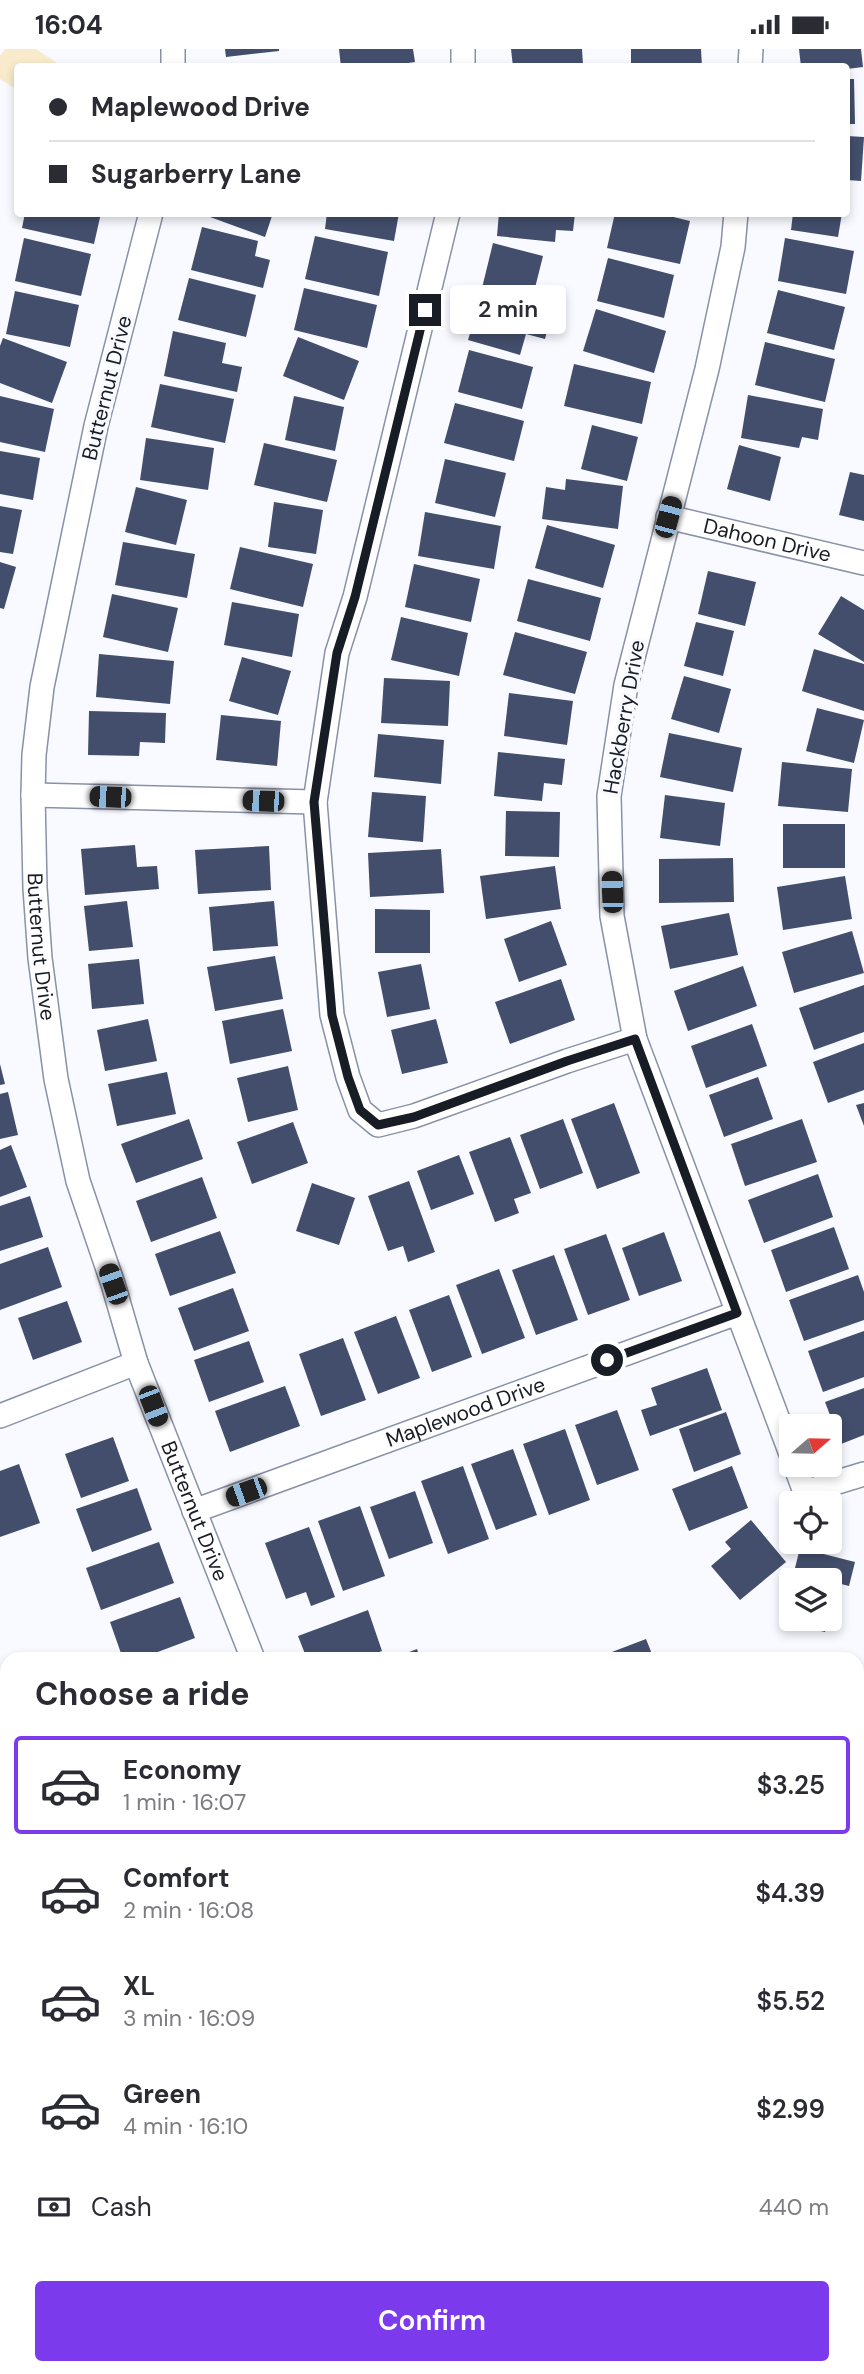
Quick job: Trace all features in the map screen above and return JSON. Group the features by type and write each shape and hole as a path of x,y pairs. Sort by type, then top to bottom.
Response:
{"street":[{"name":"Butternut Drive","path":"150,217 96,426 42,687 34,755 35,888 40,958 56,1079 78,1181 136,1363 250,1652"},
{"path":"447,217 358,584 337,653 314,802 332,1015 348,1077 360,1110 378,1125 414,1117 635,1039"},
{"name":"Hackberry Drive","path":"736,217 733,247 707,369 626,685 609,796 612,916 635,1039 779,1423"},
{"name":"Dahoon Drive","path":"668,517 864,563"},
{"path":"33,795 314,802"},
{"name":"Maplewood Drive","path":"194,1511 737,1313"},
{"path":"0,1416 136,1363"},
{"path":"799,1477 805,1492 864,1474"}],"shaded area":[{"path":"5,49 36,49 57,63 14,63 14,88 0,79 0,56"}],"building":[{"path":"225,49 279,49 279,51 226,57"},
{"path":"339,49 413,49 415,62 408,63 341,63"},
{"path":"511,49 582,49 583,63 513,63"},
{"path":"631,49 701,49 702,63 631,63"},
{"path":"799,49 861,49 863,67 850,69 850,63 801,63"},
{"path":"850,79 854,79 855,124 850,124"},
{"path":"850,136 864,137 861,181 850,180"},
{"path":"24,217 100,217 94,244 22,228"},
{"path":"210,217 272,217 265,237"},
{"path":"326,217 398,217 394,241 325,229"},
{"path":"499,217 575,217 573,231 556,230 555,242 497,236"},
{"path":"614,217 674,217 690,221 680,264 607,248"},
{"path":"793,217 841,217 838,237 791,230"},
{"path":"202,227 258,241 255,256 270,260 263,288 191,270"},
{"path":"315,236 388,252 379,296 305,279"},
{"path":"24,238 91,254 81,296 15,281"},
{"path":"785,238 854,251 846,294 778,281"},
{"path":"493,243 543,256 532,300 482,288"},
{"path":"608,258 674,275 664,318 597,301"},
{"path":"189,278 256,295 246,337 178,320"},
{"path":"304,288 377,305 367,348 294,330"},
{"path":"778,290 845,307 834,350 767,333"},
{"path":"15,291 79,305 70,347 6,334"},
{"path":"481,296 551,316 545,339 526,334 520,355 468,340"},
{"path":"596,309 666,331 654,373 583,351"},
{"path":"173,331 226,343 222,363 242,367 237,392 164,376"},
{"path":"298,337 359,361 344,400 283,376"},
{"path":"3,338 67,362 52,403 0,383 0,346"},
{"path":"765,342 835,359 825,402 755,385"},
{"path":"469,350 533,367 522,409 458,392"},
{"path":"574,364 651,382 642,424 564,406"},
{"path":"160,384 234,399 225,443 151,427"},
{"path":"748,395 823,409 818,440 802,437 799,448 741,438"},
{"path":"0,396 54,409 45,452 0,442"},
{"path":"294,396 344,407 335,451 285,440"},
{"path":"455,403 524,421 514,461 444,443"},
{"path":"592,425 638,437 627,481 581,469"},
{"path":"146,438 214,448 208,490 140,480"},
{"path":"264,443 337,460 327,502 254,485"},
{"path":"739,445 781,457 770,501 727,489"},
{"path":"0,451 40,458 33,500 0,494"},
{"path":"445,459 506,473 495,517 435,503"},
{"path":"850,472 864,475 864,521 839,515"},
{"path":"566,479 623,486 618,529 542,519 546,487 565,490"},
{"path":"136,487 187,500 176,545 125,532"},
{"path":"274,502 323,510 316,554 268,547"},
{"path":"0,506 22,510 13,554 0,552"},
{"path":"425,512 501,526 494,569 418,556"},
{"path":"547,525 615,545 603,588 535,568"},
{"path":"123,542 195,554 187,598 115,585"},
{"path":"240,547 313,564 303,607 230,589"},
{"path":"0,562 16,567 4,609 0,608"},
{"path":"414,564 480,579 471,622 405,607"},
{"path":"708,571 756,582 745,626 698,614"},
{"path":"528,579 601,598 590,641 517,621"},
{"path":"112,594 178,608 168,652 103,637"},
{"path":"841,596 864,610 864,662 818,634"},
{"path":"232,602 299,614 292,657 224,645"},
{"path":"401,617 468,633 459,676 391,660"},
{"path":"696,622 734,631 723,676 684,666"},
{"path":"515,632 587,652 575,694 503,675"},
{"path":"814,649 864,664 864,711 802,691"},
{"path":"99,654 174,661 170,704 96,697"},
{"path":"242,657 291,671 278,715 229,701"},
{"path":"684,676 731,689 719,733 671,719"},
{"path":"384,678 450,681 448,726 381,723"},
{"path":"509,693 573,701 567,745 504,736"},
{"path":"817,708 864,720 854,763 806,751"},
{"path":"89,711 166,713 165,743 140,742 139,756 88,755"},
{"path":"221,715 281,721 277,766 216,760"},
{"path":"669,733 742,748 733,792 660,777"},
{"path":"378,734 444,740 441,784 374,777"},
{"path":"498,752 565,759 562,785 544,783 542,801 494,796"},
{"path":"782,762 852,769 848,812 778,806"},
{"path":"372,792 426,796 423,842 368,837"},
{"path":"665,795 725,803 720,846 660,838"},
{"path":"506,811 560,812 559,857 505,856"},
{"path":"783,824 845,824 845,868 783,868"},
{"path":"135,845 137,867 157,866 159,889 85,895 81,849"},
{"path":"269,846 271,890 198,894 195,850"},
{"path":"441,849 444,893 370,897 368,853"},
{"path":"733,858 734,902 659,903 659,859"},
{"path":"555,866 561,909 486,919 480,876"},
{"path":"845,876 852,919 783,930 777,887"},
{"path":"127,901 133,947 89,951 84,906"},
{"path":"274,901 278,946 213,951 209,907"},
{"path":"375,909 430,910 430,953 375,953"},
{"path":"729,913 738,955 670,969 661,926"},
{"path":"551,921 567,965 519,982 504,939"},
{"path":"852,931 864,973 794,993 782,952"},
{"path":"275,956 283,999 215,1011 207,967"},
{"path":"139,959 144,1004 92,1009 88,964"},
{"path":"421,964 430,1009 387,1017 378,972"},
{"path":"743,966 757,1006 688,1031 674,991"},
{"path":"561,979 575,1020 510,1044 495,1002"},
{"path":"864,985 864,1032 814,1050 799,1008"},
{"path":"283,1009 292,1051 230,1064 222,1021"},
{"path":"148,1019 157,1061 105,1071 97,1030"},
{"path":"436,1019 448,1063 402,1074 391,1030"},
{"path":"752,1024 767,1066 706,1088 691,1046"},
{"path":"864,1043 864,1090 828,1103 813,1062"},
{"path":"0,1064 5,1084 0,1085"},
{"path":"288,1066 298,1110 248,1122 237,1078"},
{"path":"167,1072 176,1114 117,1126 108,1084"},
{"path":"758,1077 773,1119 724,1137 709,1095"},
{"path":"8,1092 18,1135 0,1139 0,1094"},
{"path":"614,1103 640,1173 597,1189 571,1119"},
{"path":"864,1103 864,1126 856,1105"},
{"path":"189,1119 203,1159 136,1183 121,1144"},
{"path":"563,1119 583,1173 540,1189 520,1135"},
{"path":"802,1119 817,1162 745,1186 731,1144"},
{"path":"293,1122 308,1163 252,1184 237,1142"},
{"path":"510,1137 531,1193 514,1199 519,1213 495,1222 469,1152"},
{"path":"11,1145 27,1187 0,1197 0,1150"},
{"path":"459,1155 474,1194 431,1210 417,1171"},
{"path":"818,1174 833,1217 764,1243 748,1200"},
{"path":"202,1177 217,1218 151,1242 136,1201"},
{"path":"409,1181 435,1252 408,1262 403,1246 388,1251 368,1196"},
{"path":"312,1183 355,1198 339,1245 296,1231"},
{"path":"30,1196 43,1237 0,1251 0,1206"},
{"path":"834,1227 849,1269 786,1292 771,1250"},
{"path":"220,1231 236,1273 170,1296 155,1254"},
{"path":"664,1232 682,1281 639,1296 622,1248"},
{"path":"606,1234 630,1300 588,1315 564,1249"},
{"path":"48,1247 62,1287 0,1310 0,1264"},
{"path":"554,1255 578,1320 536,1335 512,1270"},
{"path":"499,1269 525,1338 482,1354 456,1285"},
{"path":"858,1275 864,1292 864,1320 804,1341 789,1300"},
{"path":"233,1288 249,1331 194,1351 178,1308"},
{"path":"449,1295 472,1357 432,1372 409,1310"},
{"path":"67,1301 82,1342 33,1360 18,1318"},
{"path":"396,1316 420,1378 378,1394 354,1332"},
{"path":"864,1331 864,1377 823,1392 808,1351"},
{"path":"343,1338 366,1400 321,1416 299,1354"},
{"path":"249,1341 264,1382 209,1402 194,1360"},
{"path":"707,1368 722,1410 650,1436 641,1410 657,1405 651,1388"},
{"path":"285,1386 300,1426 230,1452 215,1411"},
{"path":"864,1388 864,1435 842,1444 842,1414 830,1414 825,1402"},
{"path":"617,1410 639,1470 597,1485 575,1425"},
{"path":"726,1412 741,1454 694,1472 679,1429"},
{"path":"565,1429 590,1500 549,1515 523,1444"},
{"path":"113,1437 129,1481 81,1498 65,1454"},
{"path":"513,1449 537,1515 496,1530 471,1464"},
{"path":"19,1464 40,1523 0,1537 0,1471"},
{"path":"463,1466 489,1539 448,1554 421,1481"},
{"path":"732,1466 748,1508 689,1531 672,1489"},
{"path":"137,1488 152,1530 92,1552 76,1509"},
{"path":"415,1491 433,1543 389,1559 370,1507"},
{"path":"360,1506 385,1576 343,1591 318,1521"},
{"path":"751,1520 786,1562 740,1600 711,1566 731,1549 725,1542"},
{"path":"309,1527 335,1597 311,1606 306,1592 286,1599 265,1543"},
{"path":"159,1542 174,1583 101,1610 86,1568"},
{"path":"798,1554 824,1554 855,1562 849,1586 842,1584 842,1568 795,1568"},
{"path":"180,1597 195,1638 158,1652 121,1652 110,1622"},
{"path":"368,1610 382,1651 304,1652 298,1636"},
{"path":"646,1639 651,1652 612,1652"}],"route":[{"path":"425,310 355,597 337,653 314,802 332,1015 348,1077 360,1110 378,1125 414,1117 635,1039 737,1313 607,1360"}]}
